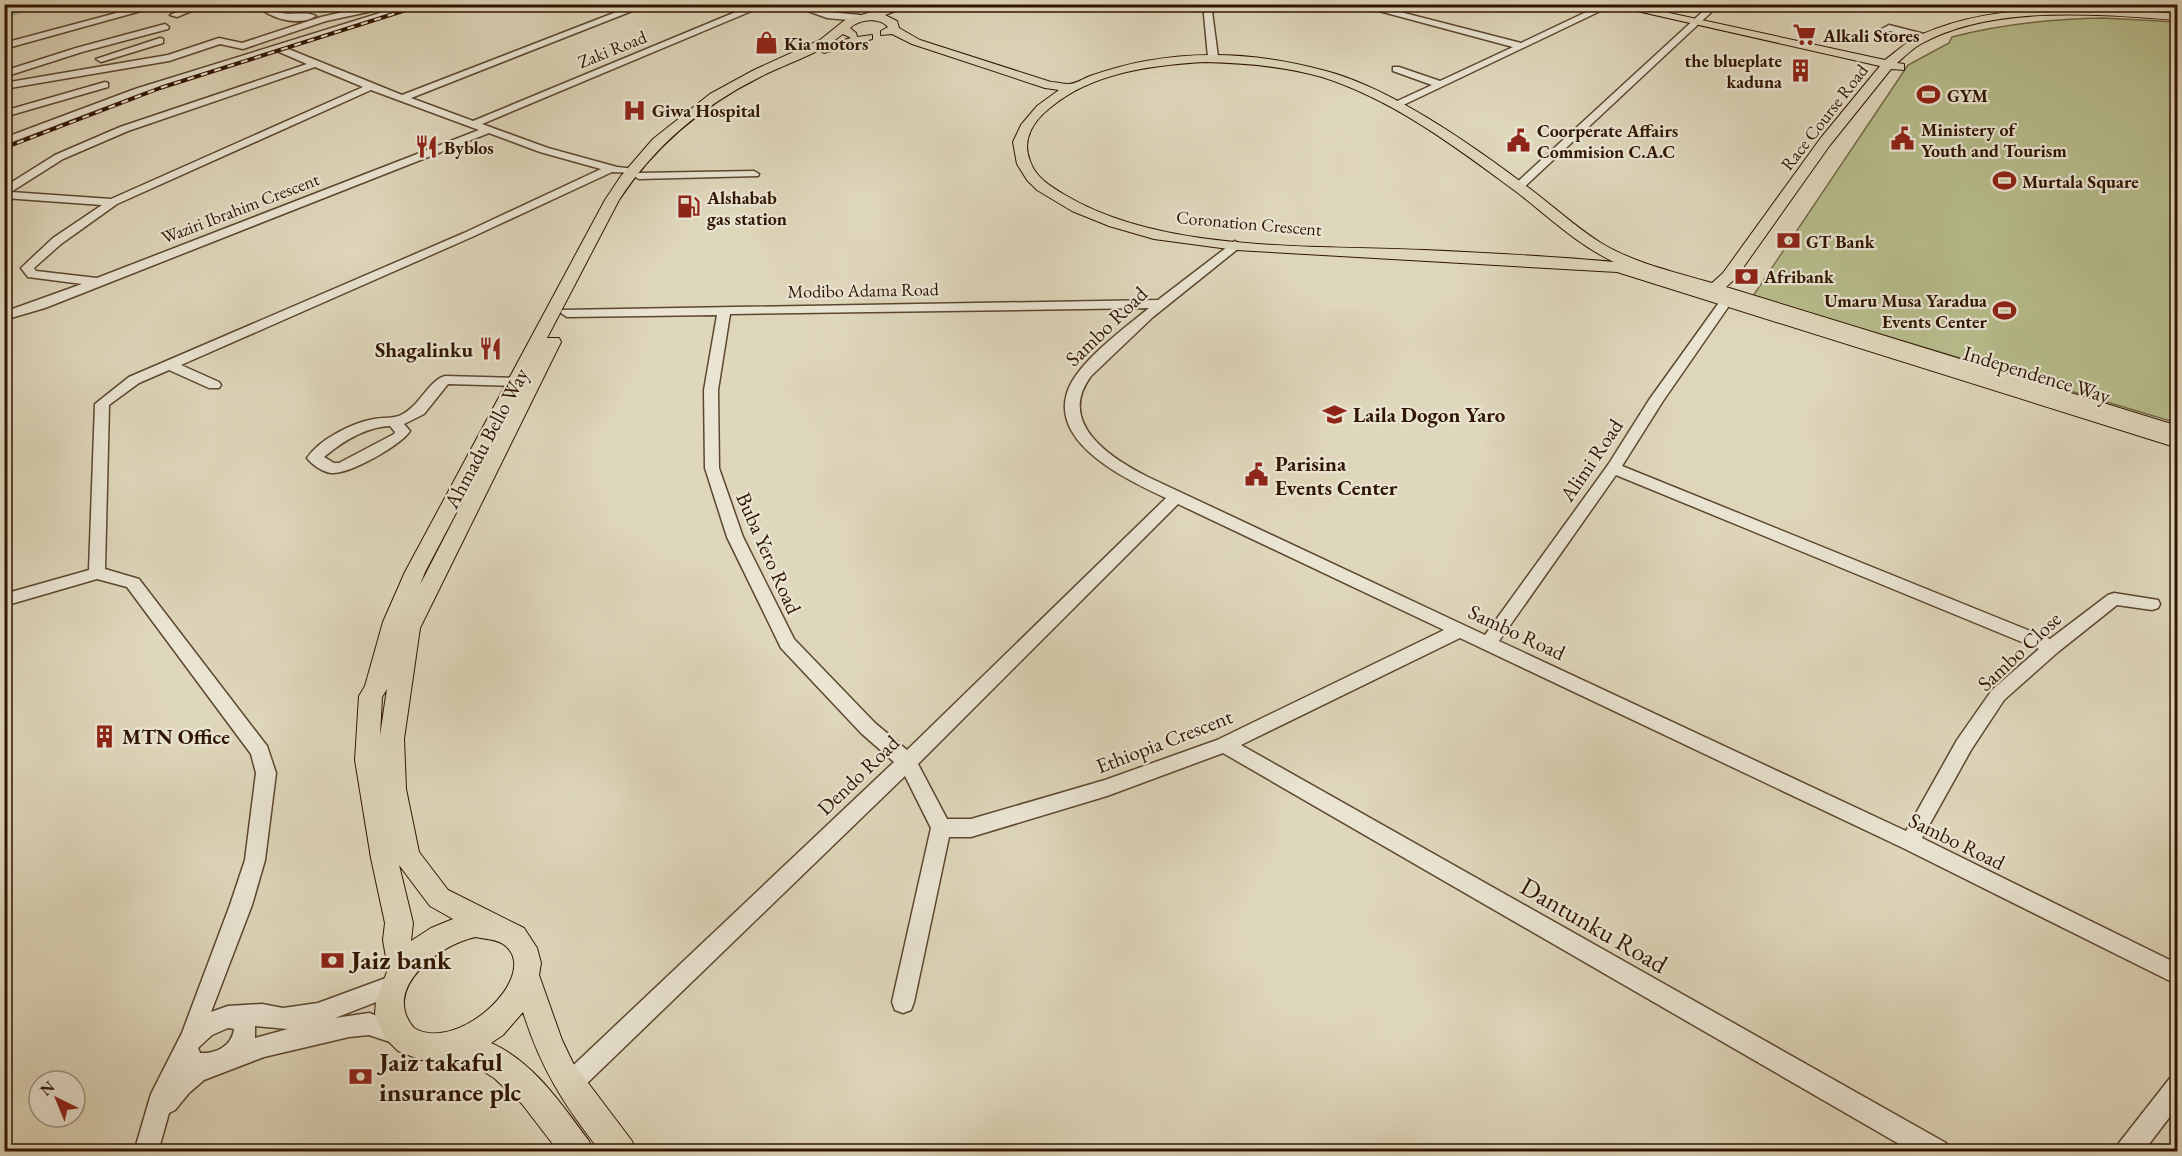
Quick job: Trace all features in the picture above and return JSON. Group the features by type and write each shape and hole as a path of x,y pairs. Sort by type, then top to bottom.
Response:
{"main road":[{"name":"Ahmadu Bello Way","path":"398,978 399,923 373,800 368,760 371,696 376,688 394,622 415,572 515,382 627,172 669,130 704,104 757,74 829,40 843,27 911,4"},
{"path":"893,28 901,16 919,4"},
{"path":"1611,4 1894,63"},
{"path":"1626,4 1698,22"},
{"name":"Race Course Road","path":"1727,295 1729,276 1818,151 1894,63 1925,37 1983,20 2029,14 2092,12 2178,18"},
{"name":"Race Course Road","path":"1727,295 1742,279 1894,63 1935,40 1994,23 2066,16 2178,18"},
{"path":"864,18 884,18 893,28 915,42"},
{"path":"843,27 848,34 915,42 1060,89"},
{"name":"Ahmadu Bello Way","path":"491,925 439,898 407,856 394,789 392,739 399,680 409,628 613,222 627,172 666,144 682,129 750,83 830,46 872,36 893,28"},
{"name":"Coronation Crescent","path":"1608,266 1235,245 1182,239 1129,227 1099,217 1038,185 1021,159 1020,138 1035,113 1060,89 1126,68 1158,61 1213,57 1297,67 1360,87 1397,105 1518,187 1574,233 1637,266"},
{"path":"1865,57 1894,63"},
{"path":"1577,263 1598,260 1602,256 1600,248"},
{"name":"Independence Way","path":"1608,266 1630,269 1727,295 2178,432"},
{"name":"Independence Way","path":"1637,266 2178,442"},
{"path":"435,1047 454,1044 474,1036 492,1025 508,1011 526,977 527,956 518,938 511,932 491,925 476,925 443,935 420,950 398,978 389,1007 390,1017 399,1034 409,1041 421,1046 475,1051 499,1064 519,1080 544,1106 578,1152"},
{"path":"526,977 544,1035 570,1084 621,1152"}],"street":[{"path":"21,42 162,4"},
{"path":"174,15 204,4"},
{"path":"260,4 268,13 298,19 313,16 324,19"},
{"path":"268,13 296,4"},
{"path":"33,65 61,73 76,72 169,58 219,41 243,46 324,19 388,4"},
{"path":"4,142 138,91 420,4"},
{"path":"402,98 645,4"},
{"name":"Zaki Road","path":"473,124 764,4"},
{"path":"793,4 827,15 864,18"},
{"path":"1208,4 1213,57"},
{"path":"1356,4 1522,46"},
{"path":"1397,105 1611,4"},
{"path":"1518,187 1716,4"},
{"path":"827,15 843,27"},
{"path":"4,74 58,56 165,27"},
{"path":"1883,32 1889,28 1925,37"},
{"path":"7,41 21,42 58,56"},
{"path":"4,86 61,73 160,41"},
{"path":"280,49 371,87 544,150 627,172 754,174"},
{"path":"4,195 59,157 124,129 315,64"},
{"path":"1396,69 1441,85"},
{"path":"76,72 84,78 105,85 138,91"},
{"path":"4,114 105,85"},
{"path":"100,282 47,277 32,274 27,268 57,241 111,203 371,87"},
{"path":"4,126 27,132"},
{"name":"Waziri Ibrahim Crescent","path":"4,316 100,282 488,130"},
{"path":"97,573 102,404 134,380 468,235 627,172"},
{"path":"4,195 111,203"},
{"name":"Sambo Road","path":"1235,245 1160,304 1098,359 1076,387 1072,405 1076,421 1089,444 1112,463 1176,497 1910,842 2178,975"},
{"name":"Alimi Road","path":"1488,643 1613,468 1727,295"},
{"name":"Modibo Adama Road","path":"567,313 1160,304"},
{"name":"Buba Yero Road","path":"724,311 711,390 712,468 735,537 787,643 868,728 907,762"},
{"path":"170,365 214,385"},
{"path":"396,424 403,430 399,437 342,468 332,468 314,458 320,452 364,427 377,423 396,424 422,409 441,383 450,378 515,382"},
{"path":"1613,468 2052,647"},
{"name":"Dendo Road","path":"570,1084 907,762 1176,497"},
{"path":"4,600 97,573 133,583 260,751 266,773 255,861 213,982 189,1041 173,1071 146,1152"},
{"name":"Sambo Close","path":"1910,842 1964,745 1998,695 2052,647 2114,599 2152,604"},
{"name":"Ethiopia Crescent","path":"941,828 971,828 1084,795 1224,745 1460,630"},
{"name":"Dantunku Road","path":"1224,745 1938,1152"},
{"path":"903,1002 941,828 907,762"},
{"path":"189,1041 218,1019 262,1015 283,1019 318,1014 398,978"},
{"path":"189,1041 193,1063 200,1066 214,1064 230,1056 244,1040 246,1026 242,1020 215,1010 213,982"},
{"path":"156,1118 183,1080 192,1072 264,1046 349,1026 369,1024 399,1034"},
{"path":"2128,1152 2178,1086"}],"green space":[{"name":"Murtala Square","path":"2103,18 2177,22 2177,423 1753,296 1908,65 1949,43 1952,37 2027,23"}],"waterway":[{"path":"4,15 27,8 31,4"}],"railway":[{"path":"4,148 160,88 425,4"}],"place":[{"name":"Alkali Stores","path":"1805,35"},
{"name":"Kia motors","path":"766,43"},
{"name":"the blueplate kaduna","path":"1800,70"},
{"name":"GYM","path":"1929,95"},
{"name":"Giwa Hospital","path":"634,110"},
{"name":"Ministery of Youth and Tourism","path":"1903,139"},
{"name":"Coorperate Affairs Commision C.A.C","path":"1519,140"},
{"name":"Byblos","path":"426,147"},
{"name":"Murtala Square","path":"2004,181"},
{"name":"Alshabab gas station","path":"689,207"},
{"name":"GT Bank","path":"1788,241"},
{"name":"Afribank","path":"1746,276"},
{"name":"Umaru Musa Yaradua Events Center","path":"2005,310"},
{"name":"Shagalinku","path":"491,349"},
{"name":"Laila Dogon Yaro","path":"1335,414"},
{"name":"Parisina Events Center","path":"1257,475"},
{"name":"MTN Office","path":"104,736"},
{"name":"Jaiz bank","path":"333,960"},
{"name":"Jaiz takaful insurance plc","path":"361,1077"}]}
